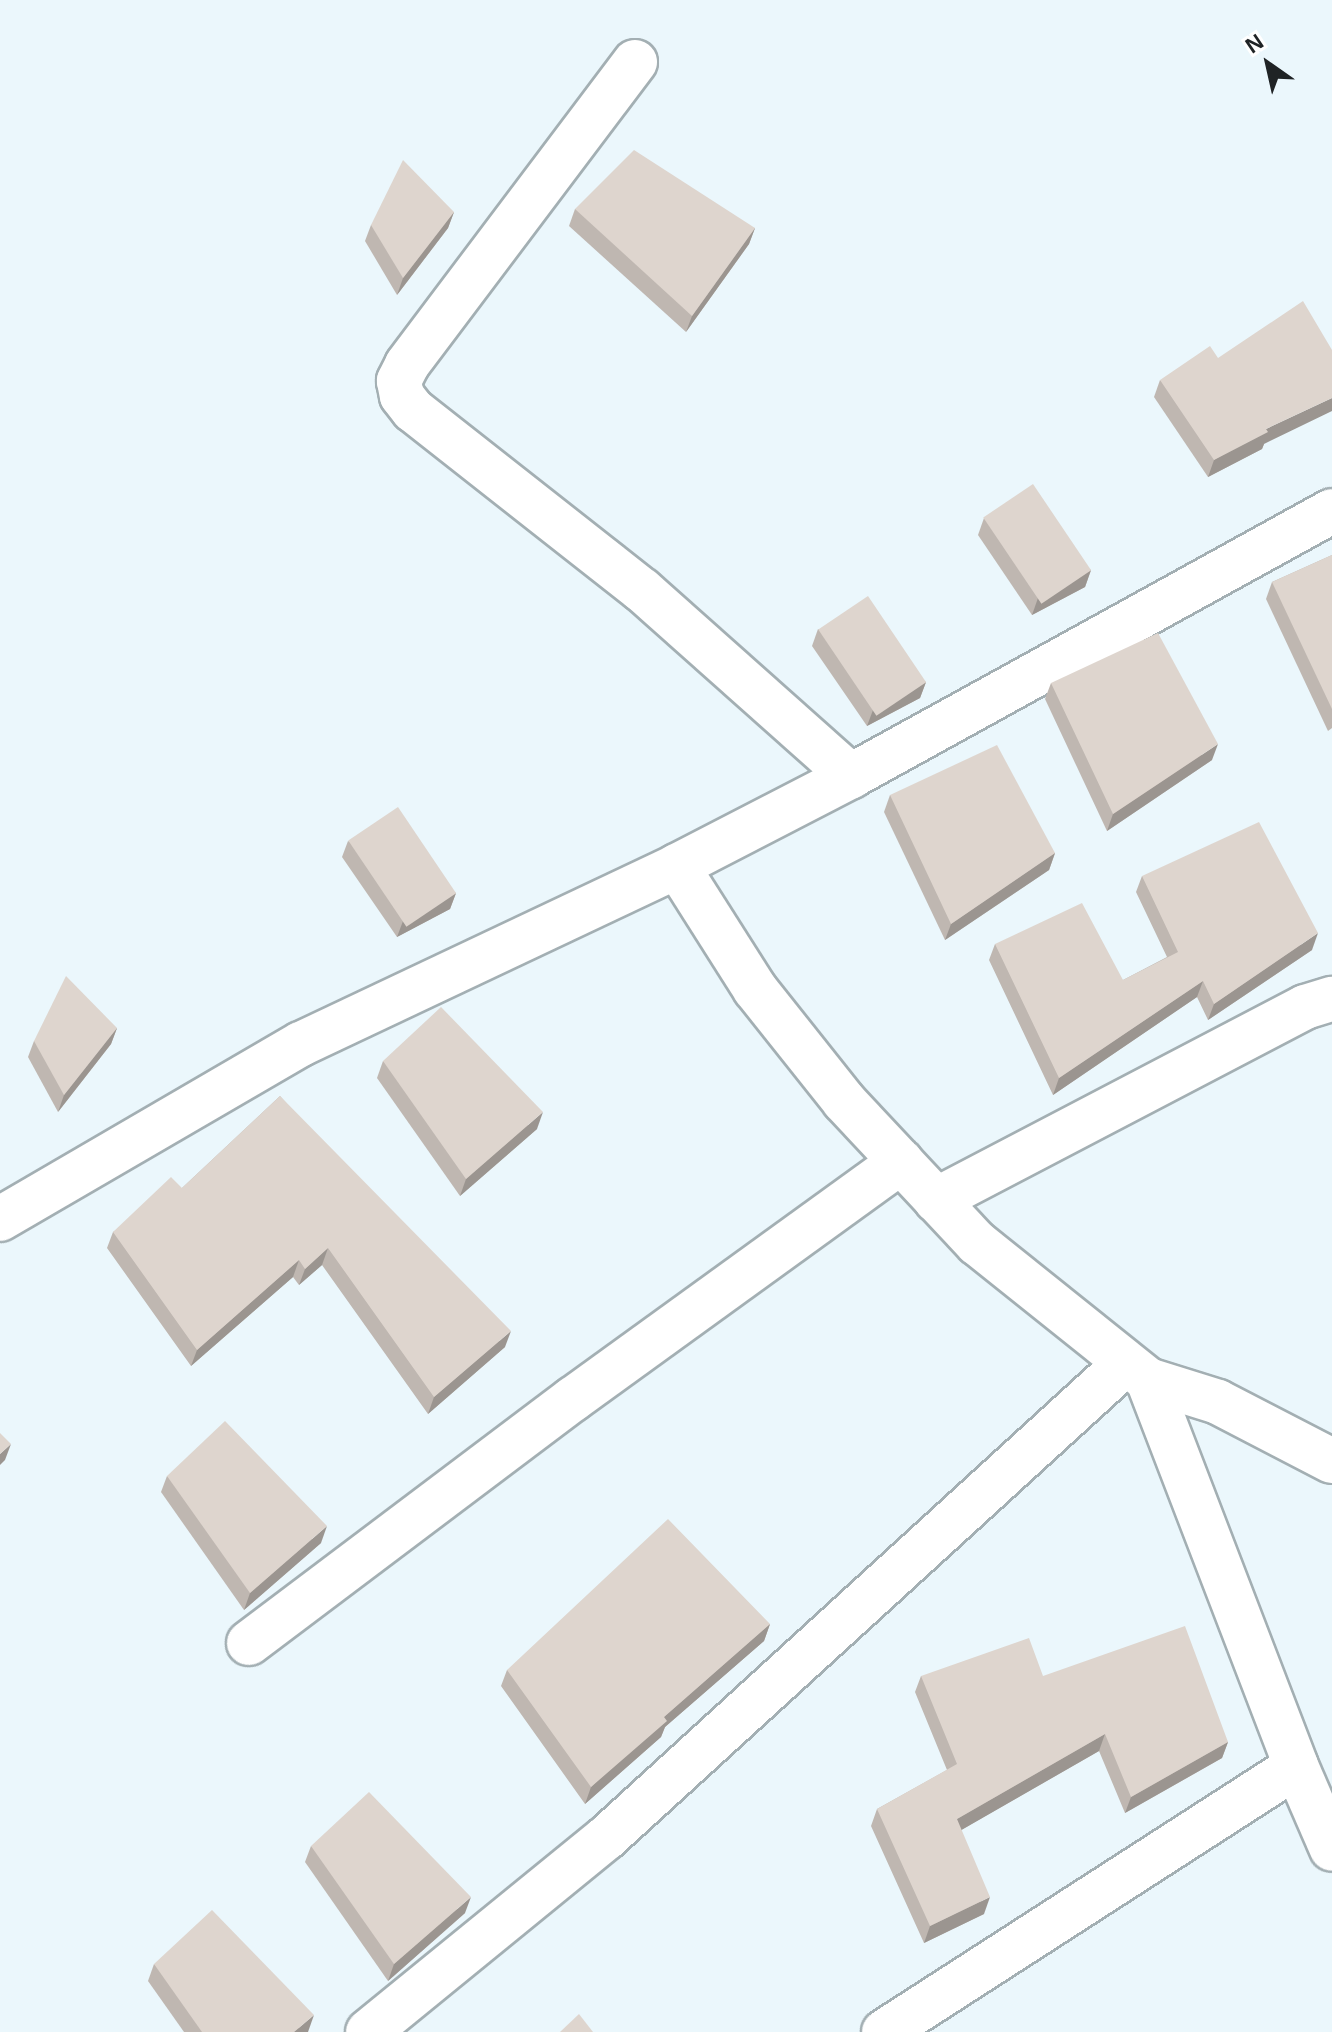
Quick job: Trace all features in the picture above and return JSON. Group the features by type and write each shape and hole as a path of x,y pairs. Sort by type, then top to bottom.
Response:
{"street":[{"path":"635,62 407,365 399,381 402,396 413,410 642,590 851,776"},
{"path":"0,1219 301,1044 677,866 851,776 1332,511"},
{"path":"677,866 755,989 844,1101 977,1243 1137,1372 1218,1402 1332,1461"},
{"path":"936,1200 1305,1007 1332,999"},
{"path":"249,1643 573,1399 901,1162"},
{"path":"1137,1372 1332,1849"},
{"path":"368,2032 606,1838 1137,1372"},
{"path":"884,2032 1296,1766"}],"building":[{"path":"634,150 755,228 692,316 575,209"},
{"path":"403,160 454,212 403,278 371,225"},
{"path":"1303,301 1332,350 1332,398 1266,429 1268,432 1214,460 1160,380 1210,346 1218,358"},
{"path":"1033,484 1091,570 1041,604 983,518"},
{"path":"1332,555 1332,709 1272,582"},
{"path":"868,596 926,682 876,716 818,630"},
{"path":"1158,633 1218,744 1113,814 1051,683"},
{"path":"997,745 1055,853 951,924 890,795"},
{"path":"398,807 456,893 406,927 348,841"},
{"path":"1259,822 1318,933 1214,1004 1203,981 1059,1078 995,944 1082,903 1123,980 1178,952 1142,876"},
{"path":"66,976 117,1028 64,1095 34,1041"},
{"path":"441,1007 543,1112 466,1179 383,1061"},
{"path":"280,1096 511,1331 434,1397 328,1248 305,1269 299,1260 197,1350 113,1232 171,1177 182,1188"},
{"path":"225,1421 327,1526 250,1593 167,1476"},
{"path":"0,1433 11,1444 0,1454"},
{"path":"668,1519 770,1624 664,1717 667,1721 591,1787 507,1670"},
{"path":"1185,1626 1228,1742 1131,1797 1105,1734 957,1819 990,1897 930,1926 877,1809 957,1764 921,1676 1029,1638 1043,1676"},
{"path":"369,1792 471,1897 394,1964 311,1846"},
{"path":"212,1910 314,2015 294,2032 202,2032 154,1964"},
{"path":"579,2014 593,2032 560,2032"}]}
